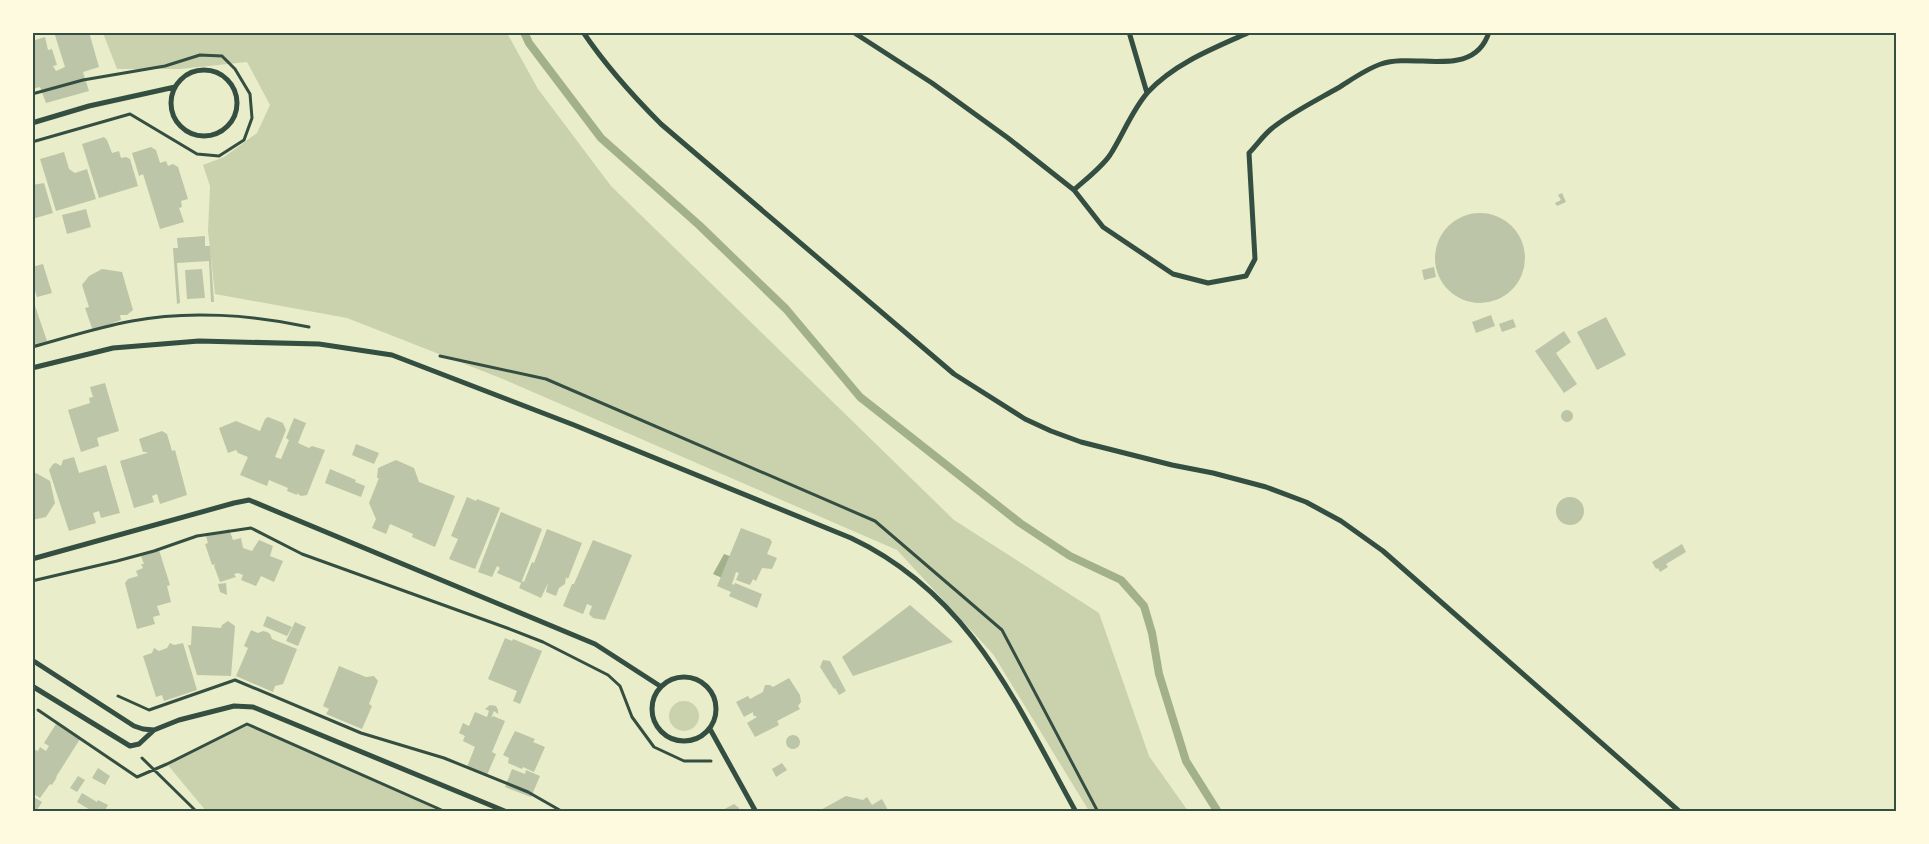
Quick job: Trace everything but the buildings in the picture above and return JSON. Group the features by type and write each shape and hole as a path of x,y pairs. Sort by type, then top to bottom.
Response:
{"street":[{"path":"583,32 599,56 621,82 661,124 954,374 1025,419 1051,431 1081,442 1172,465 1213,472 1266,487 1306,502 1341,521 1383,551 1680,812"},
{"path":"853,32 932,83 1008,138 1074,190 1103,227 1174,274 1208,283 1246,276 1255,259 1249,153 1270,130 1304,108 1381,64 1399,61 1422,62 1465,59 1477,53 1486,44 1489,32"},
{"path":"1129,32 1147,93"},
{"path":"1074,190 1109,156 1147,93 1163,78 1182,64 1250,32"},
{"path":"32,123 89,106 175,87 181,79 190,73 200,70 210,70 228,80 234,89 236,99 236,110 233,118 228,125 214,134 205,136 189,132 176,120 172,112 171,104 175,87"},
{"path":"32,368 113,348 199,341 319,344 392,355 574,424 851,538 891,559 929,589 979,644 1007,685 1076,812"},
{"path":"32,559 249,500 595,644 660,686"},
{"path":"32,660 134,726 154,730"},
{"path":"684,676 700,680 708,686 713,693 717,712 710,729 702,736 682,741 672,739 663,733 656,726 652,711 654,695 660,686 669,680 684,676"},
{"path":"32,686 130,746 139,744 154,730 179,720 234,706 253,707 507,812"},
{"path":"710,729 756,812"}],"path":[{"path":"32,347 133,321 167,317 215,315 278,320 316,329"},
{"path":"431,354 546,379 875,521 1002,630 1098,812"},
{"path":"32,581 117,561 197,536 251,528 302,554 543,642 608,675 620,686 632,717 654,747 684,760 717,762"},
{"path":"32,706 137,777 247,724 446,812"},
{"path":"130,746 197,812"}],"shaded area":[{"path":"103,33 507,33 538,89 611,186 954,520 1099,613 1149,756 1188,811 1089,811 993,654 897,550 503,379 347,318 215,294 208,231 210,186 203,165 224,157 257,133 270,105 247,62 180,69 117,69"},
{"path":"724,554 738,559 729,581 713,574"},
{"path":"684,701 695,705 699,716 695,727 684,731 673,727 669,716 673,705"},
{"path":"247,724 446,811 206,811 167,764"}],"waterway":[{"path":"524,32 529,43 601,138 699,225 786,309 860,397 1020,523 1070,556 1121,580 1144,606 1152,633 1159,674 1186,761 1218,812"}]}
